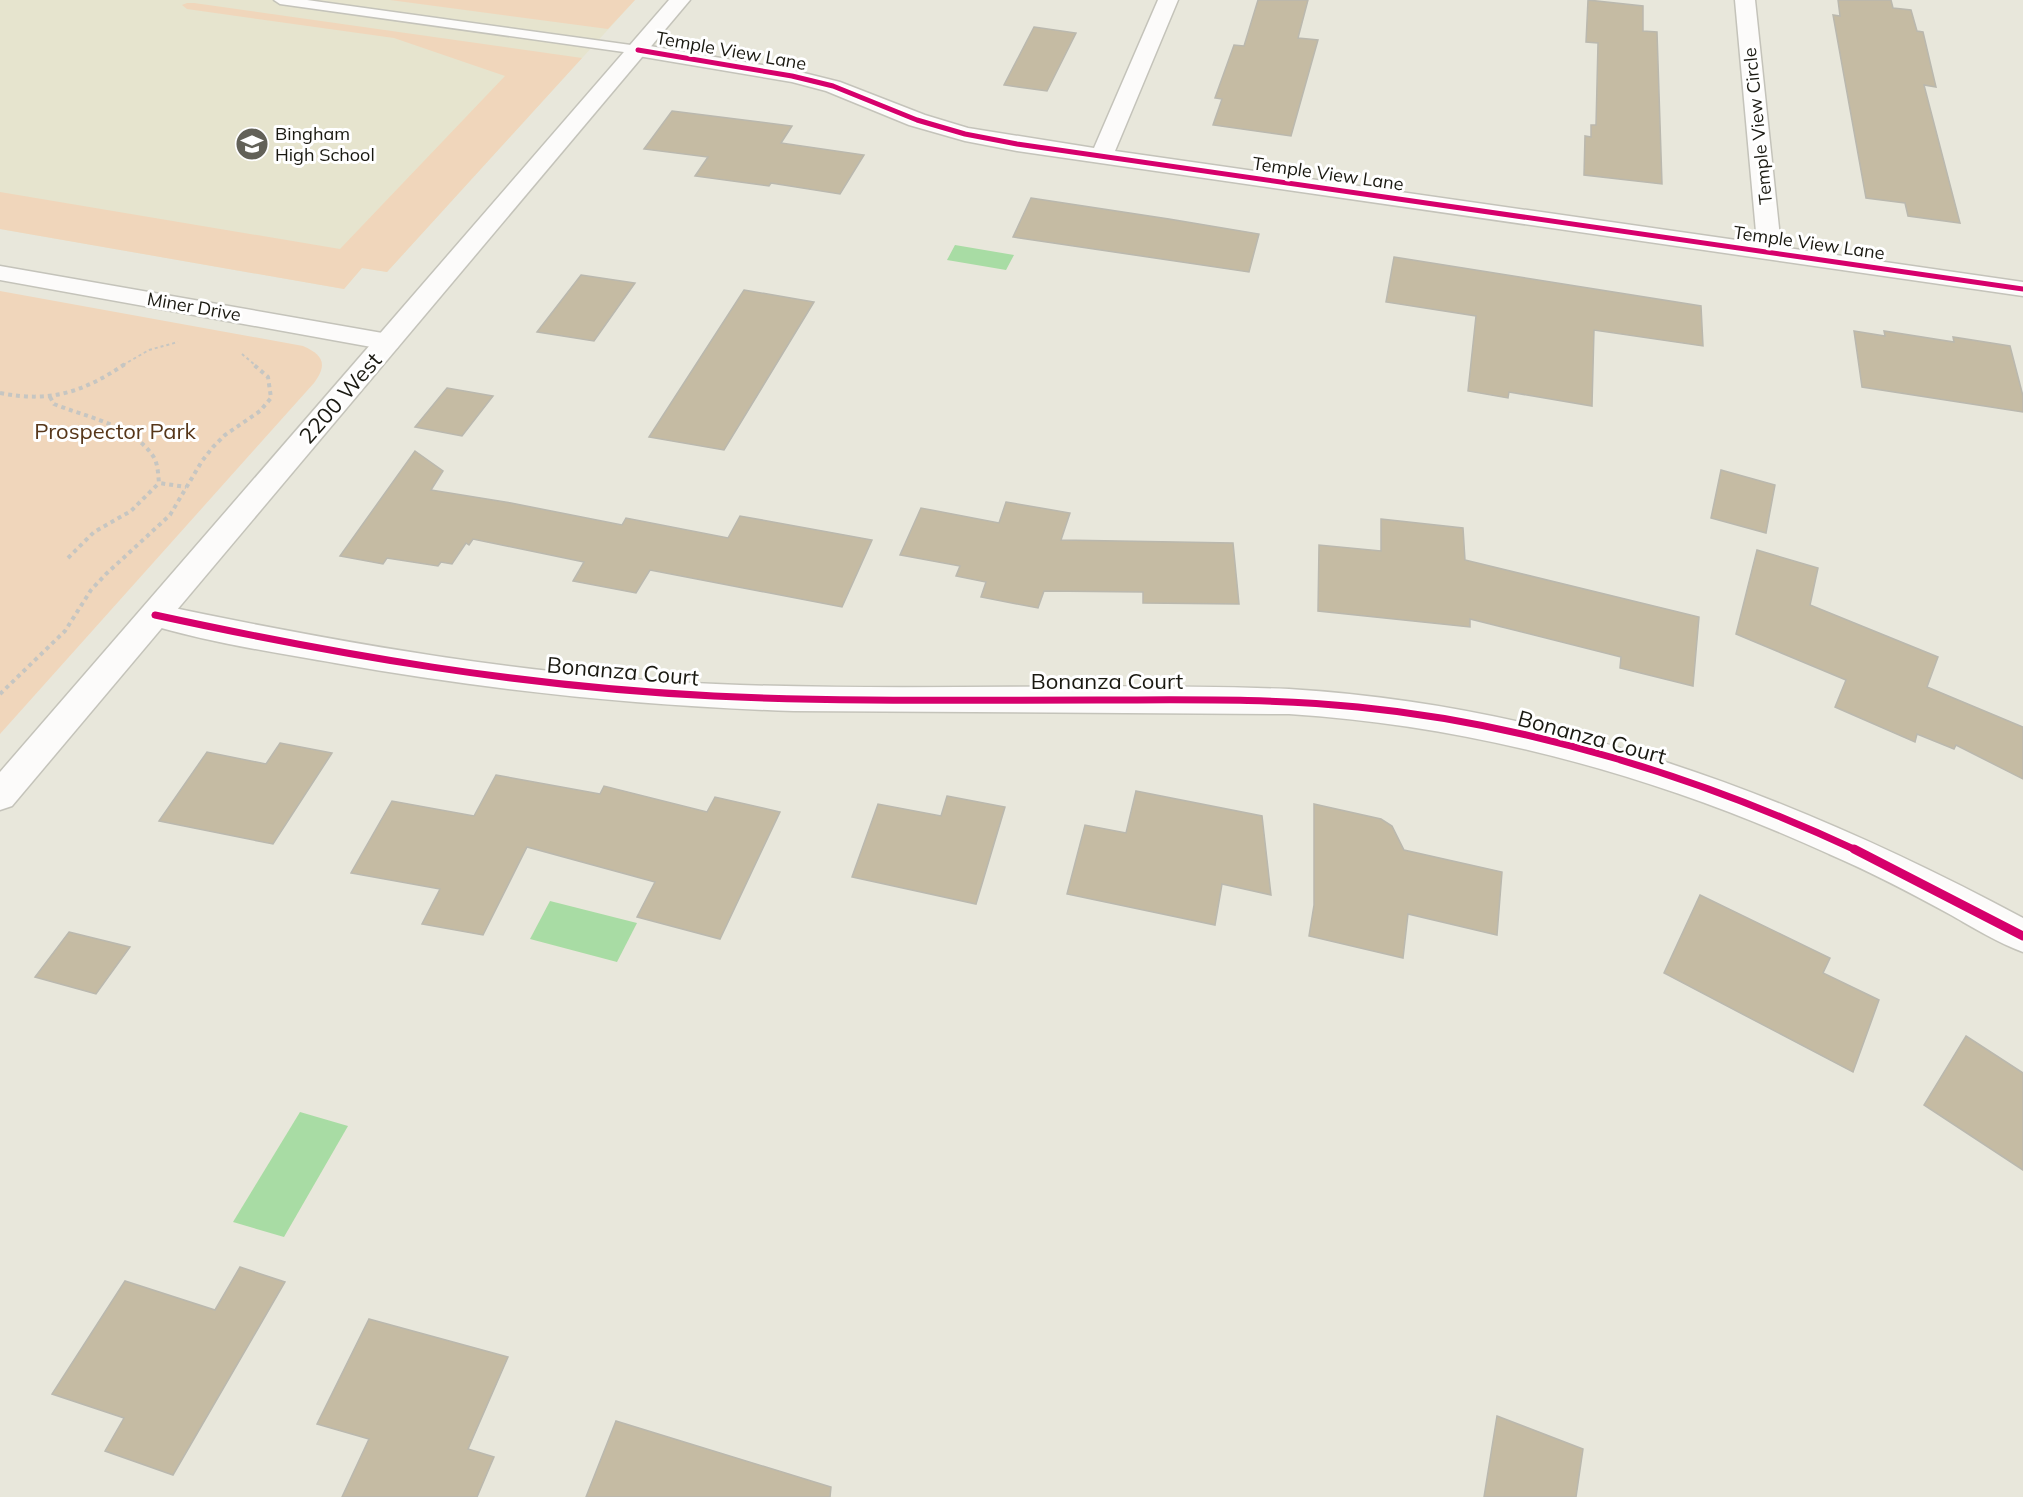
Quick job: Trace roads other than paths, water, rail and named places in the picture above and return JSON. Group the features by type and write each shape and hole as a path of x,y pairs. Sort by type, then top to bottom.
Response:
{"street":[{"name":"2200 West","path":"0,796 680,0"},
{"path":"1102,156 1168,0"},
{"name":"Temple View Circle","path":"1745,0 1770,253"},
{"name":"Temple View Lane","path":"638,50 792,76 833,86 917,120 965,134 1102,156 2023,289"},
{"name":"Miner Drive","path":"0,273 388,342"},
{"name":"Bonanza Court","path":"155,615 287,644 369,659 587,687 702,696 795,699 1228,698 1312,703 1397,712 1483,726 1614,759 1747,804 1850,847 1933,887 2023,936"}],"lane":[{"path":"280,0 638,50"}],"place":[{"name":"Bingham High School","path":"252,144"}],"park label":[{"name":"Prospector Park","path":"115,431"}]}
